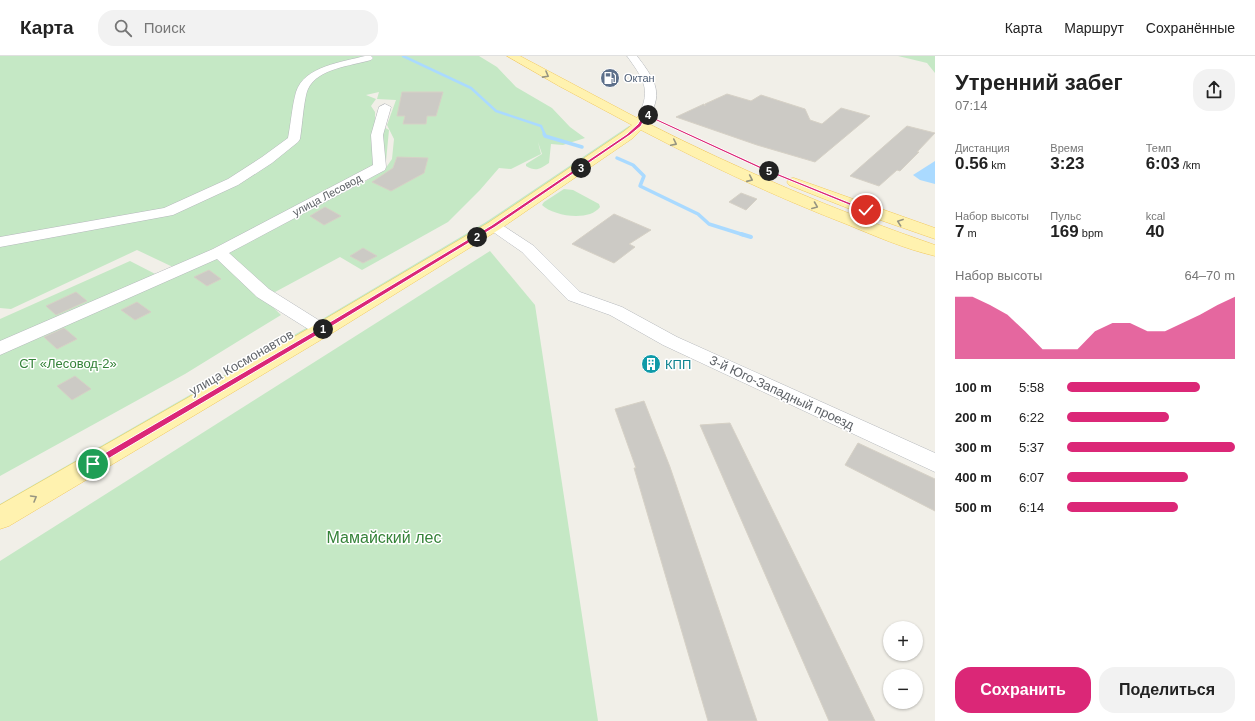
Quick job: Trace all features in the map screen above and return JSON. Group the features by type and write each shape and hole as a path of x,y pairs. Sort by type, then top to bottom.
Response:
{"main road":[{"path":"512,56 636,115 741,159"},
{"path":"529,56 636,115 721,166 779,192 935,251"},
{"name":"улица Космонавтов","path":"0,500 317,326 494,226 574,173 628,134 636,115"},
{"name":"улица Космонавтов","path":"0,518 317,326 483,221 550,177 636,115"},
{"path":"782,176 866,210 935,234"}],"street":[{"path":"632,56 649,82 652,91 652,99 636,115"},
{"path":"0,242 168,212 233,182 268,160 294,139 302,90 313,76 324,70 368,58"},
{"name":"улица Лесовод","path":"0,350 26,336 219,252 380,166 377,135 385,107"},
{"name":"3-й Юго-Западный проезд","path":"494,226 528,249 574,296 616,311 670,341 935,463"},
{"path":"219,252 263,293 317,326"}],"green space":[{"name":"СТ «Лесовод-2»","path":"0,56 479,56 497,67 516,87 552,108 570,127 585,138 563,145 551,144 549,163 540,168 533,169 526,166 526,164 542,154 538,142 541,154 511,169 499,168 480,190 448,222 362,270 340,257 264,298 281,315 185,374 0,476 0,319 130,261 167,280 366,181 385,169 392,159 394,139 387,125 396,100 377,99 379,92 366,95 376,99 371,106 375,112 375,122 389,130 386,161 175,268 137,250 11,309 0,308"},
{"path":"898,56 935,56 935,73 927,63"},
{"path":"629,126 634,127 559,180 325,325 319,321 486,222"},
{"path":"564,189 573,190 599,204 600,207 595,212 588,215 571,216 554,212 542,205 544,202"},
{"name":"Мамайский лес","path":"490,251 535,305 598,721 0,721 0,561"},
{"path":"308,327 310,328 0,513 0,504"}],"water":[{"path":"935,161 935,184 920,180 913,175"}],"building":[{"path":"402,92 443,92 436,116 427,116 426,124 403,124 405,116 397,116"},
{"path":"727,94 751,101 761,95 805,109 810,120 822,124 841,108 870,116 815,162 757,145 676,117 704,104 705,106 705,104"},
{"path":"907,126 935,133 900,171 897,170 879,186 850,176"},
{"path":"397,157 428,158 424,173 391,191 372,182 393,168"},
{"path":"741,193 757,199 746,210 729,202"},
{"path":"325,207 341,216 324,225 310,216"},
{"path":"614,214 651,230 629,244 635,247 614,263 572,244"},
{"path":"363,248 377,256 363,263 350,256"},
{"path":"209,270 221,279 207,286 194,277"},
{"path":"76,292 87,301 56,315 46,306"},
{"path":"137,302 151,312 135,320 121,310"},
{"path":"64,328 77,339 57,349 44,337"},
{"path":"75,376 91,389 72,400 57,386"},
{"path":"644,401 670,467 757,721 708,721 634,468 636,468 615,409"},
{"path":"730,423 875,721 829,721 700,425"},
{"path":"858,443 935,479 935,511 845,465"}],"waterway":[{"path":"403,56 471,88 496,111 541,126 545,135"},
{"path":"544,134 545,136 582,147"},
{"path":"617,158 633,165 644,176 640,186 698,214 709,224 744,235"},
{"path":"741,234 751,237"}],"place":[{"name":"Октан","path":"610,78"},
{"name":"КПП","path":"651,364"}],"route":[{"path":"93,464 322,330 494,226 562,181 628,134 639,125 645,114 685,134 763,169 866,210"}]}
